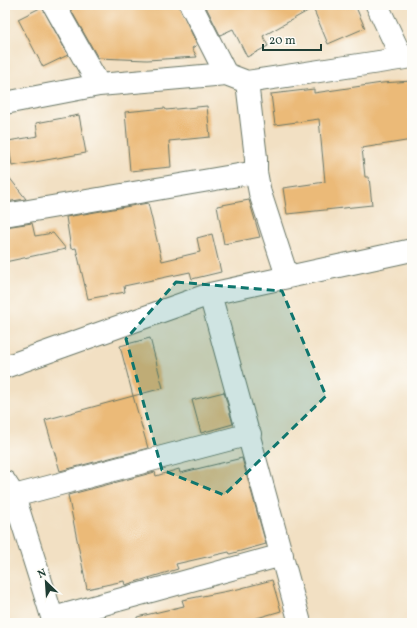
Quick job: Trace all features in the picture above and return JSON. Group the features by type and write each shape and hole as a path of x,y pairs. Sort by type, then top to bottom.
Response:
{"street":[{"path":"54,5 99,85"},
{"path":"191,5 226,74"},
{"path":"5,104 99,85 226,74 247,82 407,57 376,5"},
{"path":"247,82 256,172 264,206 287,276"},
{"path":"5,215 256,172"},
{"path":"5,367 210,294 412,250"},
{"path":"210,294 250,434 300,623"},
{"path":"250,434 9,489 53,620 282,555"}],"highlighted area":[{"path":"176,282 282,291 326,396 224,495 162,470 126,339"}],"building":[{"path":"68,5 179,5 197,45 192,48 197,57 147,60 98,58"},
{"path":"205,5 355,5 365,28 328,44 313,8 263,36 268,46 247,57 233,29 220,35"},
{"path":"42,7 68,55 43,67 18,19"},
{"path":"412,81 412,140 362,148 365,177 369,177 372,205 287,214 283,188 325,182 319,119 275,125 271,94 314,89 314,93 382,83"},
{"path":"207,106 210,137 169,141 171,167 130,171 125,112"},
{"path":"79,115 86,153 12,166 8,141 38,136 36,123"},
{"path":"5,172 26,199 5,202"},
{"path":"249,200 260,237 224,244 217,206"},
{"path":"148,203 162,261 200,252 197,238 212,234 221,272 192,279 190,272 124,286 125,292 88,299 76,248 71,249 66,217"},
{"path":"32,223 35,236 53,233 66,249 5,262 5,227"},
{"path":"150,338 163,388 133,396 120,346"},
{"path":"224,392 233,424 201,433 192,400"},
{"path":"133,396 148,448 60,471 45,420"},
{"path":"242,458 266,544 230,554 229,552 176,564 178,569 125,585 124,581 87,589 68,495 155,472 156,476 179,469 180,473"},
{"path":"272,580 281,611 240,623 137,623 137,617 184,606 182,600 238,589"}]}
